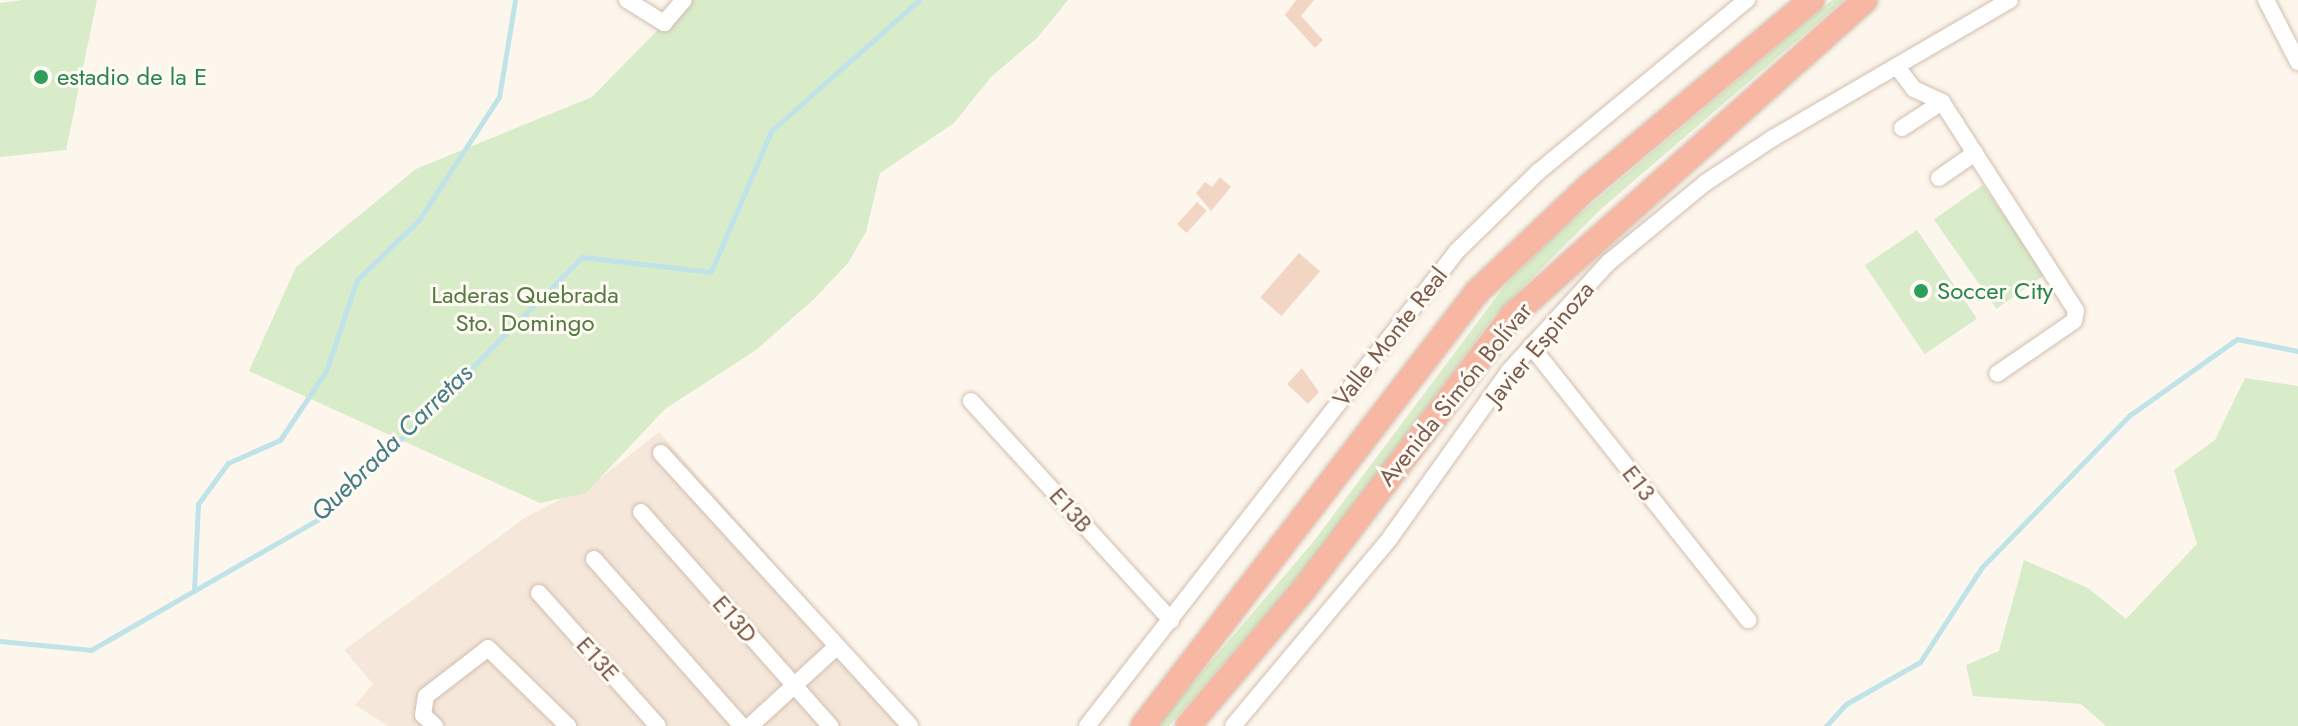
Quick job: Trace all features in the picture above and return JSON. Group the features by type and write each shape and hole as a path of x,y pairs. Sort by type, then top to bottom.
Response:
{"highway":[{"name":"Avenida Simón Bolívar","path":"1143,726 1477,292 1588,187 1812,0"},
{"name":"Avenida Simón Bolívar","path":"1188,726 1305,588 1513,315 1865,0"}],"street":[{"path":"627,0 664,23 684,0"},
{"name":"Valle Monte Real","path":"1087,726 1457,251 1538,172 1747,0"},
{"name":"Javier Espinoza","path":"1233,726 1390,538 1531,346 1608,263 1705,183 2010,0"},
{"path":"2266,0 2298,62"},
{"path":"1898,68 1914,89 1942,102 2076,311 2074,321 1997,374"},
{"path":"1902,128 1942,102"},
{"path":"1939,178 1975,153"},
{"name":"E13","path":"1531,346 1748,620"},
{"name":"E13B","path":"971,401 1171,620"},
{"path":"661,453 834,649 910,726"},
{"name":"E13D","path":"641,512 830,726"},
{"path":"594,559 742,726"},
{"name":"E13E","path":"539,593 658,726"},
{"path":"435,726 423,715 426,696 491,648 568,726"},
{"path":"750,726 834,649"}],"shaded area":[{"path":"659,432 918,726 388,726 355,705 373,684 344,650 526,517 598,480"}],"green space":[{"name":"estadio de la E","path":"97,0 66,150 0,157 0,3"},
{"name":"Laderas Quebrada Sto. Domingo","path":"687,0 1068,0 1037,38 991,77 954,123 880,173 866,232 848,263 814,299 756,350 665,409 586,493 540,503 249,371 296,267 416,169 592,97"},
{"path":"1832,0 1844,0 1601,209 1495,315 1308,566 1169,726 1156,726 1314,541 1506,284 1563,228"},
{"name":"Soccer City","path":"1983,185 2046,274 1996,309 1934,219"},
{"name":"Soccer City","path":"1917,230 1977,319 1925,354 1865,265"},
{"path":"2245,378 2298,386 2298,726 2106,726 2081,704 1973,696 1966,665 1999,651 2024,560 2088,588 2126,619 2197,544 2174,470 2215,440"}],"building":[{"path":"1296,0 1314,0 1301,16 1323,40 1315,48 1285,15"},
{"path":"1220,177 1231,187 1211,211 1196,193 1205,182 1212,187"},
{"path":"1197,202 1207,211 1187,233 1177,224"},
{"path":"1299,253 1320,271 1281,316 1260,298"},
{"path":"1302,368 1319,392 1308,404 1287,384"}],"waterway":[{"path":"194,591 198,504 228,463 280,440 326,371 357,280 419,220 499,97 515,0"},
{"name":"Quebrada Carretas","path":"0,641 91,650 324,516 582,257 711,272 771,131 919,0"},
{"path":"1826,726 1846,704 1920,662 1982,567 2130,415 2237,339 2298,351"}],"place":[{"name":"estadio de la E","path":"41,77"},
{"name":"Soccer City","path":"1921,291"}]}
